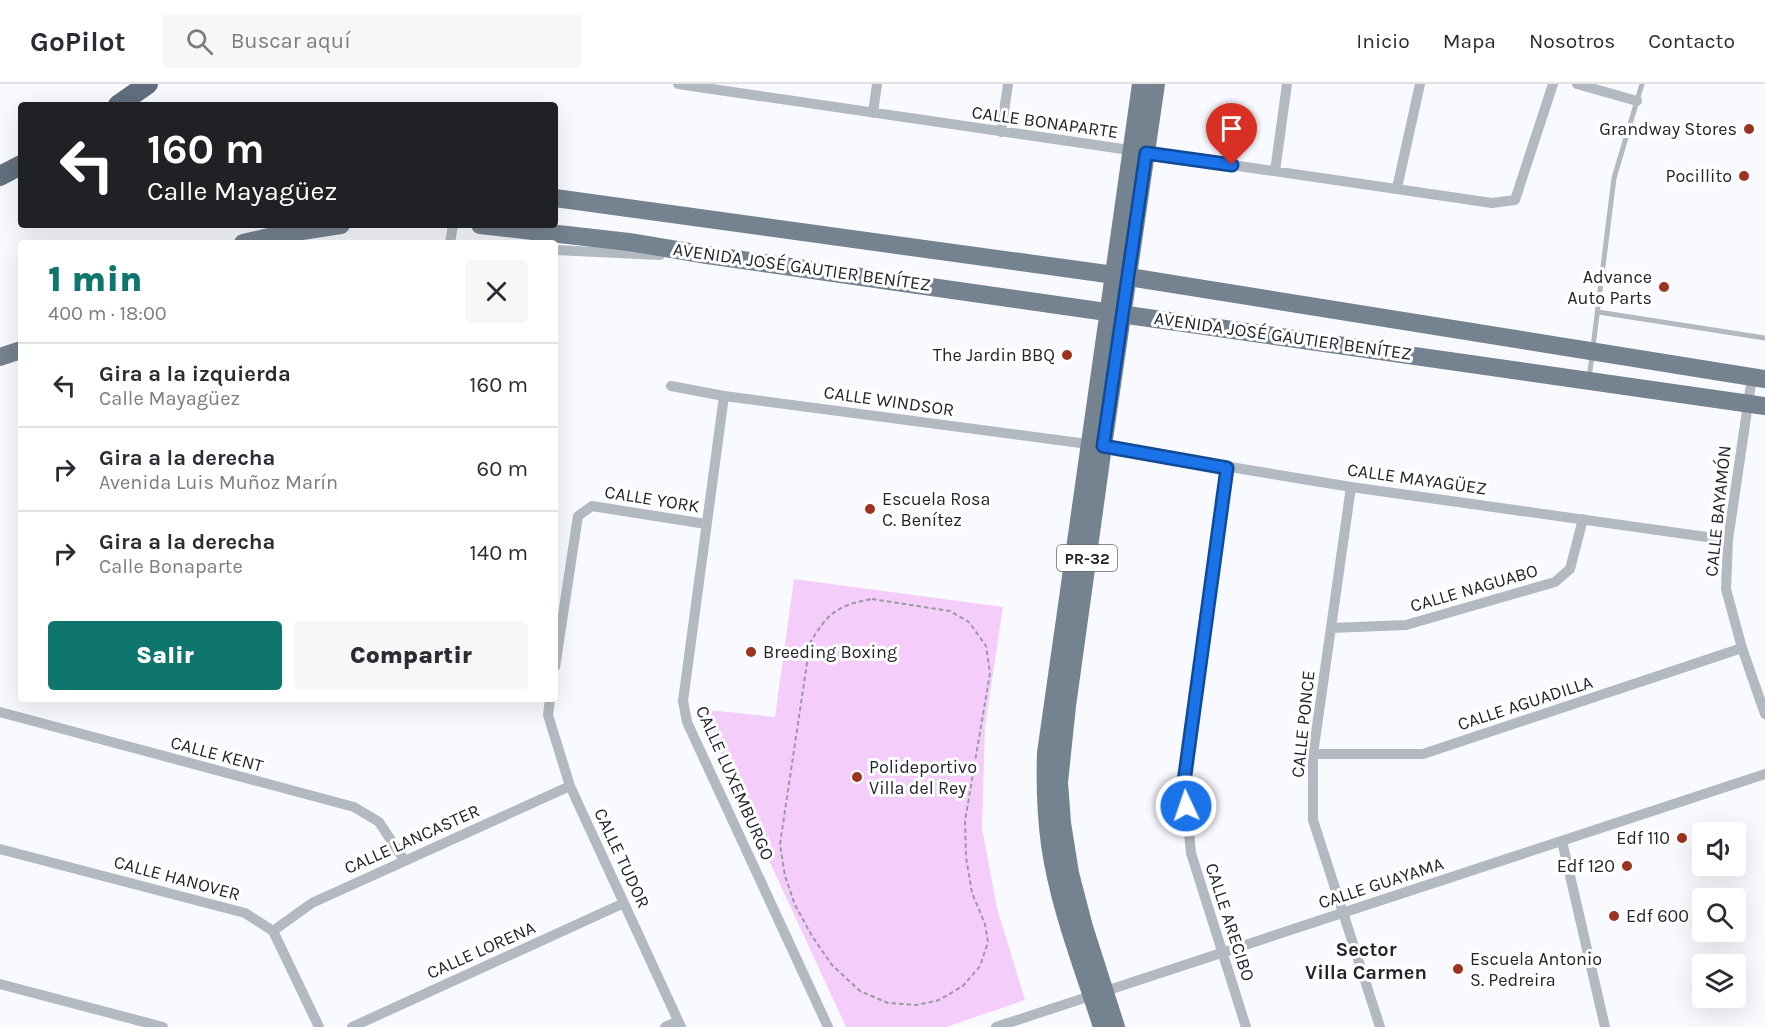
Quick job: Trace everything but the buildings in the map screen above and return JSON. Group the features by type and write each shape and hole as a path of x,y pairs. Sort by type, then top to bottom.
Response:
{"highway":[{"path":"122,102 148,84"},
{"path":"0,176 18,167"}],"main road":[{"name":"PR-32","path":"1139,152 1141,84"},
{"name":"PR-32","path":"1116,1027 1099,994 1058,884 1050,845 1046,775 1050,721 1096,445 1139,152 1156,84"},
{"name":"AVENIDA JOSÉ GAUTIER BENÍTEZ","path":"558,198 1121,276 1759,378"},
{"path":"249,240 320,228"},
{"name":"AVENIDA JOSÉ GAUTIER BENÍTEZ","path":"506,228 628,242 1756,405"},
{"path":"255,240 279,234"},
{"path":"0,357 18,351"},
{"name":"PR-32","path":"1099,994 1102,1027"}],"street":[{"name":"CALLE BONAPARTE","path":"678,84 1492,203 1515,200 1553,84"},
{"path":"873,113 877,84"},
{"path":"1001,132 1008,84"},
{"path":"1275,171 1287,84"},
{"path":"1397,188 1420,84"},
{"path":"1577,84 1637,101"},
{"path":"558,250 707,255"},
{"name":"CALLE BAYAMÓN","path":"1759,378 1756,405 1728,540 1726,589 1742,648 1765,714"},
{"name":"CALLE WINDSOR","path":"670,386 724,396 1096,445"},
{"name":"CALLE LUXEMBURGO","path":"724,396 682,701 687,722 828,1027"},
{"name":"CALLE MAYAGÜEZ","path":"1096,445 1351,487 1728,540"},
{"name":"CALLE ARECIBO","path":"1227,468 1184,782 1191,853 1246,1027"},
{"name":"CALLE PONCE","path":"1351,487 1313,754 1313,820 1380,1027"},
{"name":"CALLE YORK","path":"558,647 578,516 592,506 706,524"},
{"name":"CALLE NAGUABO","path":"1331,628 1406,625 1555,582 1570,569 1583,519"},
{"name":"CALLE AGUADILLA","path":"1313,754 1423,754 1742,648"},
{"name":"CALLE TUDOR","path":"550,702 548,715 570,786 680,1024"},
{"name":"CALLE KENT","path":"0,712 354,807 379,822 404,860"},
{"name":"CALLE GUAYAMA","path":"1002,1025 1765,774"},
{"name":"CALLE LANCASTER","path":"273,931 312,903 570,786"},
{"path":"1562,841 1605,1027"},
{"name":"CALLE HANOVER","path":"0,849 245,913 273,931"},
{"name":"CALLE LORENA","path":"352,1027 624,903"},
{"path":"273,931 319,1027"},
{"path":"0,984 163,1027"},
{"path":"665,1027 680,1024"}],"lane":[{"path":"1589,380 1614,178 1642,84"},
{"path":"1598,312 1765,338"}],"path":[{"path":"872,599 950,610 969,622 986,646 990,673 965,821 966,857 972,893 985,924 988,942 980,966 963,986 939,1000 916,1005 888,1003 860,991 832,965 812,936 795,905 785,876 780,844 810,643 823,621 849,603 872,599"}],"shaded area":[{"name":"Polideportivo Villa del Rey","path":"794,579 1003,607 985,727 982,828 997,908 1025,1000 946,1027 846,1027 699,709 775,717"}],"place":[{"name":"Grandway Stores","path":"1749,129"},
{"name":"Pocillito","path":"1744,176"},
{"name":"Advance Auto Parts","path":"1664,287"},
{"name":"The Jardin BBQ","path":"1067,355"},
{"name":"Escuela Rosa C. Benítez","path":"870,509"},
{"name":"Breeding Boxing","path":"751,652"},
{"name":"Polideportivo Villa del Rey","path":"857,777"},
{"name":"Edf 110","path":"1682,838"},
{"name":"Edf 120","path":"1627,866"},
{"name":"Edf 600","path":"1614,916"},
{"name":"Escuela Antonio S. Pedreira","path":"1458,969"}],"district":[{"name":"Sector Villa Carmen","path":"1366,960"}],"route":[{"path":"1186,806 1184,782 1227,468 1103,446 1146,153 1232,165"}]}
